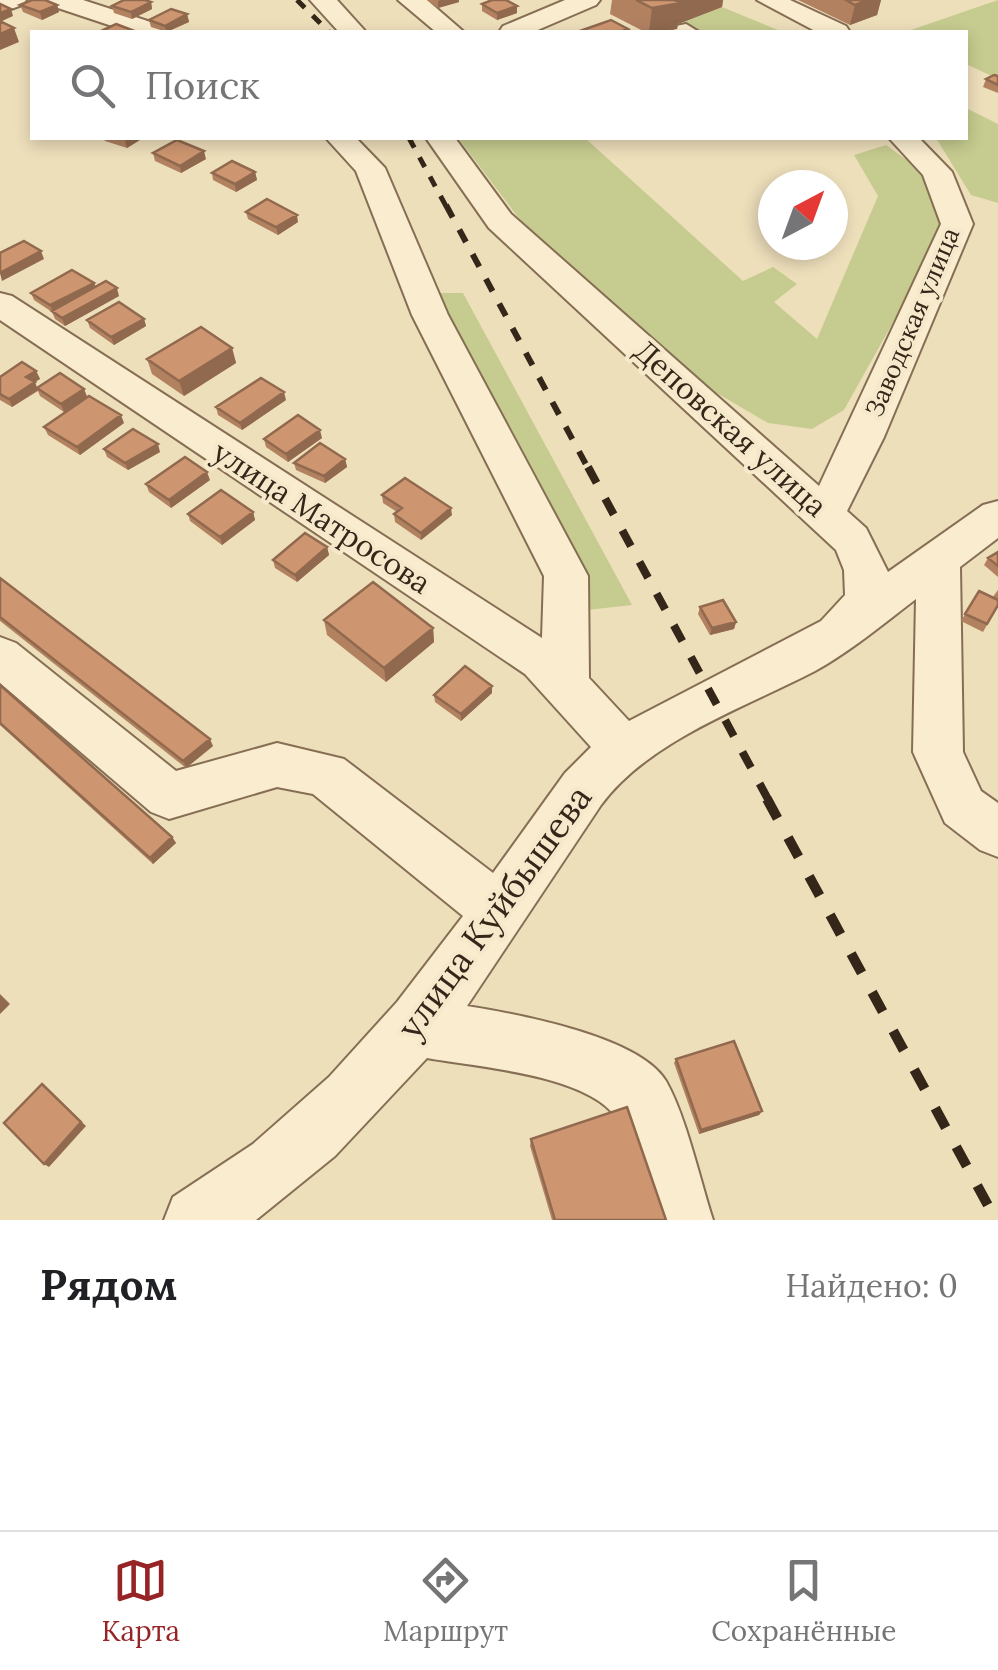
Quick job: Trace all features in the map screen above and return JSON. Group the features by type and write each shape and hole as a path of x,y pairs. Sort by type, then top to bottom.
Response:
{"street":[{"path":"0,5 13,0"},
{"path":"58,0 148,30"},
{"path":"324,0 351,30"},
{"path":"410,0 448,30"},
{"path":"517,30 588,0"},
{"path":"770,0 833,30"},
{"path":"342,140 370,168 430,315 566,576 565,685"},
{"name":"Деповская улица","path":"441,140 500,221 826,514 863,558 868,581 865,602 850,624"},
{"name":"Заводская улица","path":"826,514 957,224 937,172 905,140"},
{"name":"улица Матросова","path":"0,304 541,662 625,753"},
{"path":"850,624 998,516"},
{"path":"938,557 938,752 963,807 998,833"},
{"name":"улица Куйбышева","path":"210,1217 260,1182 304,1144 413,1026 451,982 592,778 713,697 828,640 850,624"},
{"path":"0,656 169,796 277,766 326,776 498,912"},
{"path":"413,1026 582,1060 632,1085 643,1100 681,1220"}],"green space":[{"path":"998,0 998,79 968,65 968,30 911,30"},
{"path":"722,7 778,30 700,30 683,22"},
{"path":"968,109 998,124 998,203 971,195 937,140 968,140"},
{"path":"460,140 587,140 743,281 773,267 797,284 774,302 817,339 878,196 854,155 886,145 929,176 948,224 844,410 812,429 768,423 715,392 630,328 530,233"},
{"path":"431,293 463,293 632,605 587,610"}],"building":[{"path":"32,0 57,5 40,12 20,5"},
{"path":"124,0 151,2 131,12 112,6"},
{"path":"506,0 517,6 497,13 482,4"},
{"path":"636,0 674,0 681,3 652,8"},
{"path":"171,9 187,14 165,26 149,20"},
{"path":"611,20 628,29 625,30 583,30"},
{"path":"0,21 14,28 0,34"},
{"path":"116,24 132,30 103,30"},
{"path":"998,76 998,85 986,79"},
{"path":"177,140 204,151 180,166 153,153"},
{"path":"232,161 255,172 235,184 212,173"},
{"path":"267,199 297,215 276,227 246,212"},
{"path":"24,241 41,251 0,273 0,253"},
{"path":"72,270 94,283 50,305 31,293"},
{"path":"106,281 117,288 62,318 52,311"},
{"path":"119,302 144,319 111,337 87,320"},
{"path":"201,327 232,348 179,381 147,359"},
{"path":"22,362 36,371 26,377 35,382 9,399 0,394 0,377"},
{"path":"60,373 84,389 61,404 37,388"},
{"path":"261,378 284,392 240,423 216,407"},
{"path":"89,396 121,415 77,447 44,427"},
{"path":"298,415 320,430 286,454 264,439"},
{"path":"133,429 158,444 125,463 104,449"},
{"path":"320,443 345,459 324,476 294,463"},
{"path":"185,457 207,472 169,500 146,484"},
{"path":"405,478 451,508 421,533 394,514 402,508 382,495"},
{"path":"221,490 253,512 220,537 188,514"},
{"path":"305,533 327,547 295,575 273,560"},
{"path":"998,552 998,566 988,558"},
{"path":"0,578 210,739 183,761 0,617"},
{"path":"373,582 433,628 384,668 324,620"},
{"path":"979,591 998,600 987,624 965,614"},
{"path":"723,600 736,622 712,628 700,607"},
{"path":"465,666 492,686 461,714 434,695"},
{"path":"0,685 172,837 150,858 0,723"},
{"path":"734,1041 762,1111 701,1130 676,1059"},
{"path":"42,1084 81,1122 44,1164 4,1123"},
{"path":"627,1107 666,1220 555,1220 531,1139"}],"railway":[{"path":"297,0 327,30"},
{"path":"410,140 447,208"},
{"path":"446,205 589,470"},
{"path":"588,467 769,801"},
{"path":"767,799 996,1220"}]}
